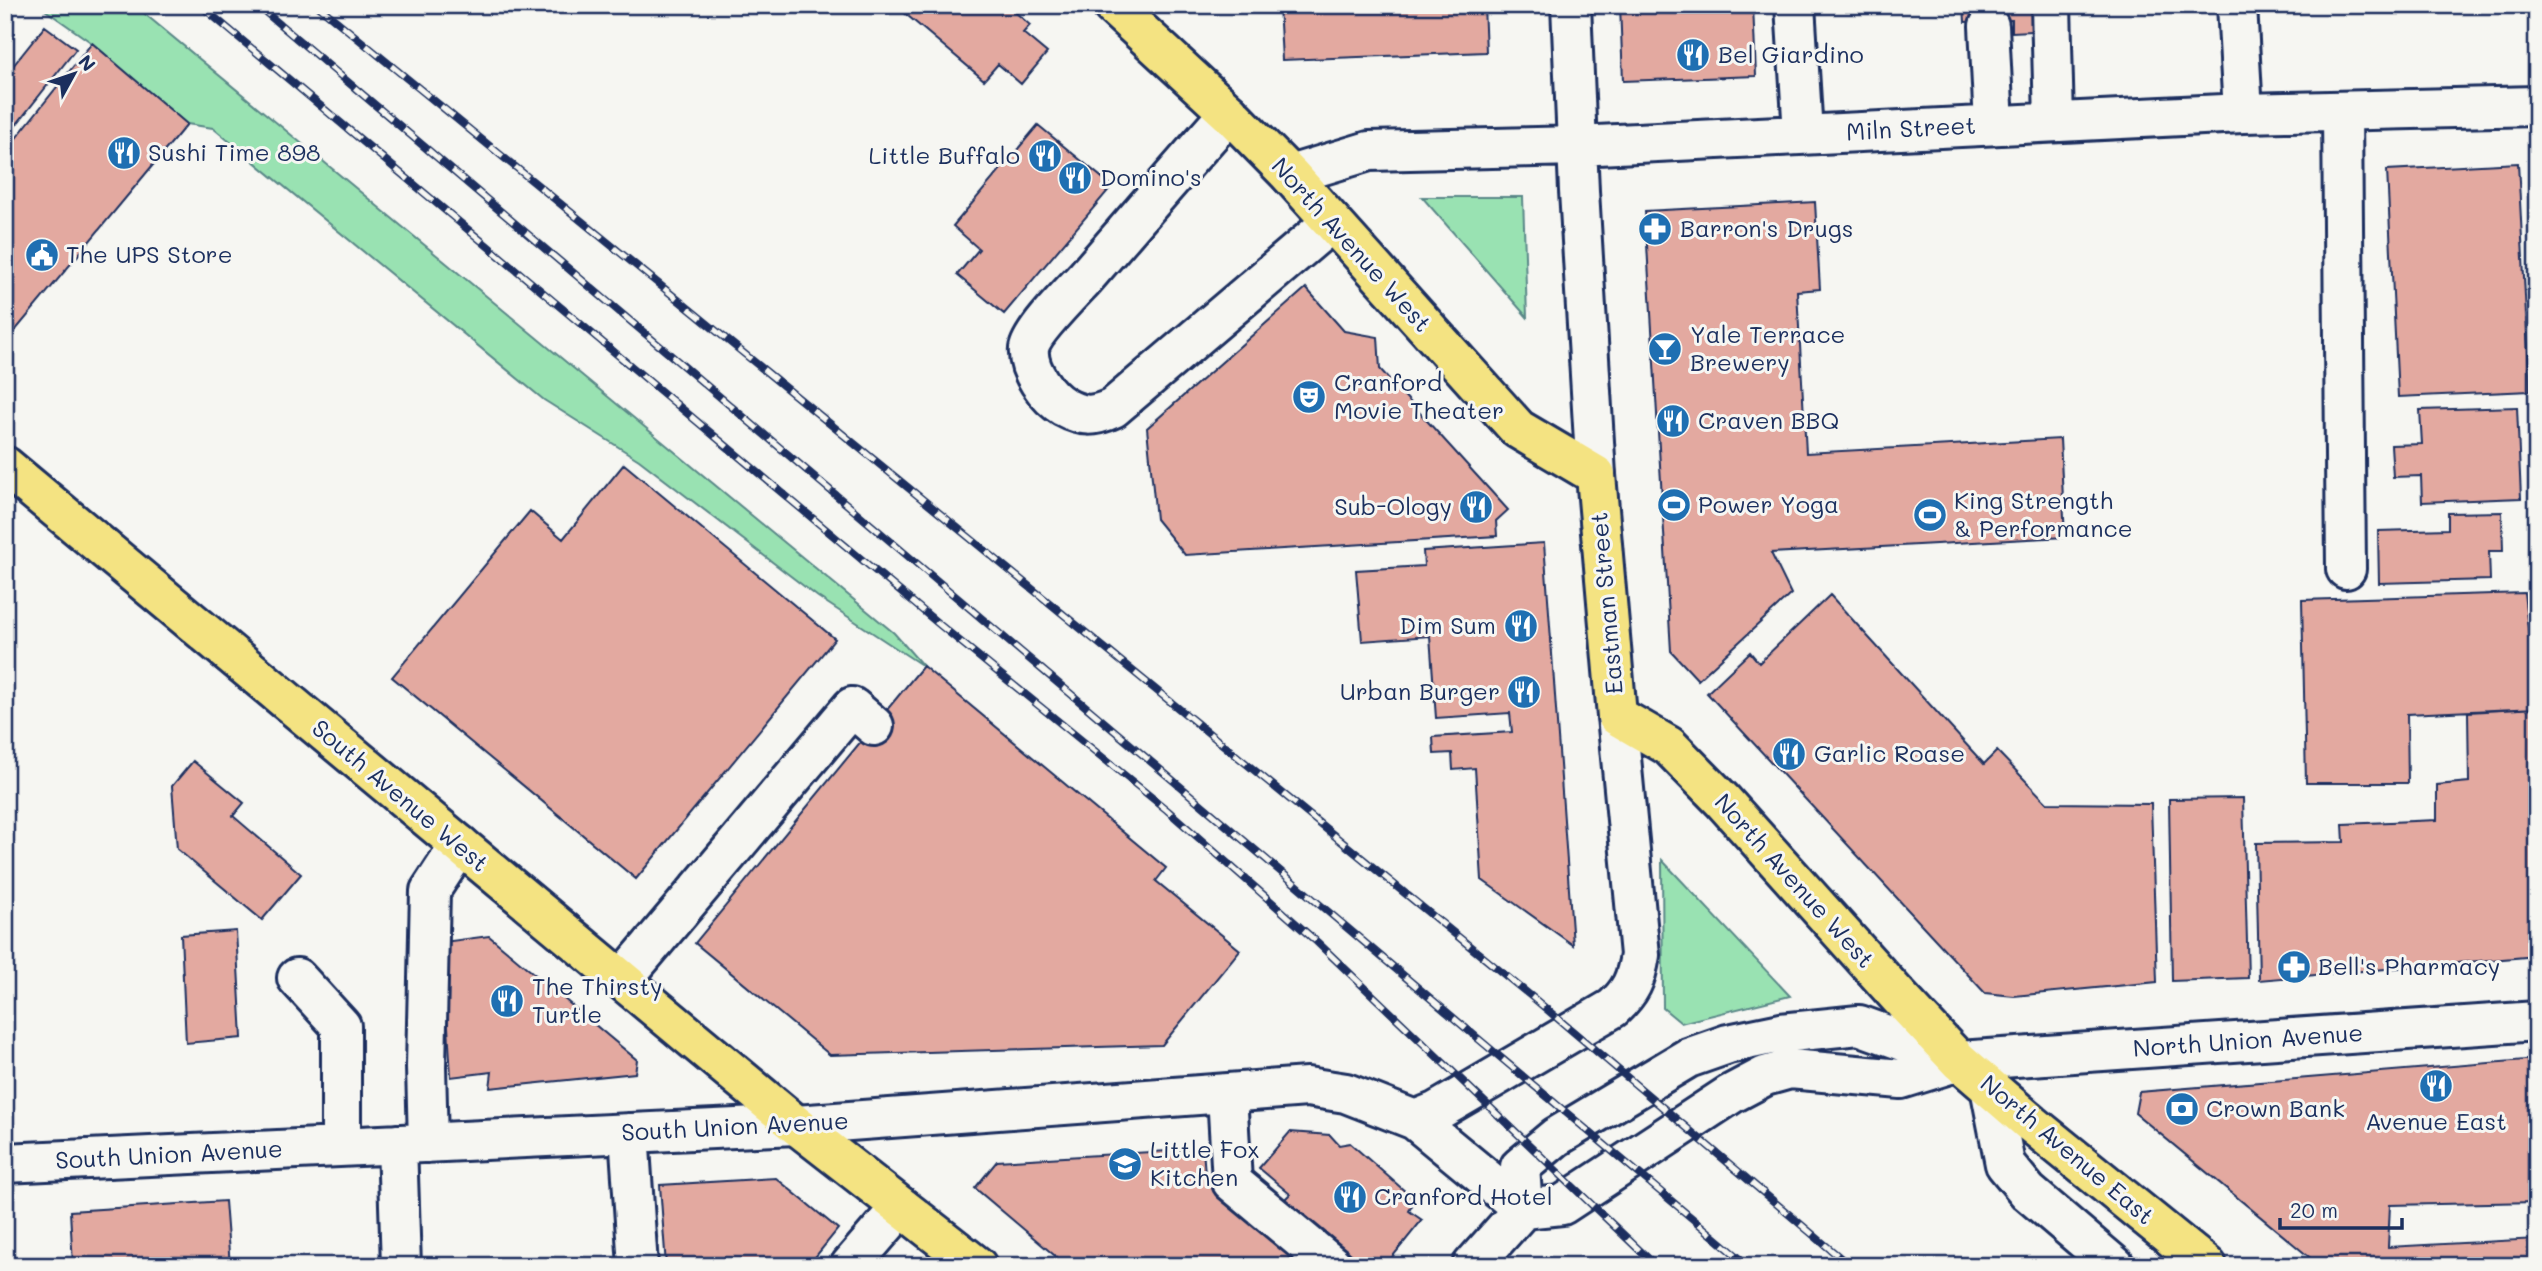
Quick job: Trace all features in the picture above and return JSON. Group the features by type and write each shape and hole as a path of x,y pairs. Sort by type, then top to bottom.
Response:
{"main road":[{"name":"North Avenue West","path":"1112,5 1229,113 1290,175 1518,429 1596,475"},
{"name":"South Avenue West","path":"5,466 796,1125 977,1266"},
{"name":"Eastman Street","path":"1596,475 1617,716"},
{"name":"North Avenue West","path":"1617,716 1670,746 1959,1061"},
{"name":"North Avenue East","path":"1959,1061 2207,1266"}],"street":[{"name":"Eastman Street","path":"1571,5 1596,475"},
{"path":"1796,5 1803,134"},
{"path":"2052,5 2054,122"},
{"path":"2237,5 2243,113"},
{"path":"1989,26 1994,125"},
{"name":"Miln Street","path":"1290,175 1369,151 1577,146 2243,113 2537,106"},
{"path":"2342,111 2346,569"},
{"path":"1229,113 1057,307 1029,346 1029,358 1046,392 1058,404 1085,416 1099,415 1113,408 1332,222"},
{"path":"622,981 852,708 874,726"},
{"name":"Eastman Street","path":"1415,1120 1437,1111 1613,1008 1625,997 1637,977 1640,955 1617,716"},
{"path":"401,1266 413,1144 426,1067 430,891 460,845"},
{"path":"297,978 341,1026 341,1147"},
{"name":"North Union Avenue","path":"1959,1061 1859,1026 1781,1033 1708,1051 1688,1058 1556,1137 1520,1167 1523,1209 1562,1205 1731,1094 1765,1076 1790,1069 1901,1079 1959,1061 2537,1021"},
{"name":"South Union Avenue","path":"5,1163 796,1125 1307,1087 1346,1093 1415,1120 1523,1209"},
{"path":"1990,1087 2005,1164 2028,1192 2115,1266"},
{"path":"1227,1094 1232,1182 1333,1266"},
{"path":"629,1133 638,1266"},
{"path":"850,1266 901,1207"},
{"path":"1472,1266 1523,1209"}],"green space":[{"path":"38,5 134,5 894,633 923,666 818,597 639,460 544,400 213,128 187,124 92,43"},
{"path":"1422,197 1523,197 1527,317"},
{"path":"1662,860 1790,996 1681,1023 1663,1008"}],"building":[{"path":"895,5 1007,5 1030,25 1023,33 1047,53 1021,84 998,64 984,80"},
{"path":"1279,5 1484,5 1486,52 1282,60"},
{"path":"1620,5 1753,5 1756,76 1623,81"},
{"path":"1964,5 2049,5 2050,30 2012,32 2012,20 1965,22"},
{"path":"45,26 76,49 5,139 5,76"},
{"path":"92,43 187,124 5,343 5,152"},
{"path":"1038,125 1112,186 1004,314 957,275 979,249 953,226"},
{"path":"2518,163 2530,391 2398,397 2387,170"},
{"path":"1815,202 1820,289 1797,291 1806,453 2060,439 2065,537 1771,553 1791,594 1698,680 1671,651 1645,211"},
{"path":"1306,288 1344,331 1378,337 1380,369 1508,510 1496,521 1497,536 1185,555 1156,519 1147,428"},
{"path":"2517,407 2521,498 2422,502 2421,476 2393,477 2391,445 2422,444 2420,410"},
{"path":"624,464 835,639 636,879 392,677 530,511 563,539"},
{"path":"2502,512 2503,551 2489,551 2490,580 2379,583 2378,531 2448,529 2448,513"},
{"path":"1544,543 1573,945 1482,880 1475,768 1453,770 1452,753 1434,754 1433,737 1512,732 1510,713 1436,718 1430,636 1362,641 1356,570 1424,566 1423,551"},
{"path":"2524,593 2537,708 2407,714 2408,783 2306,783 2302,600"},
{"path":"1830,595 1984,764 1997,751 2047,803 2151,804 2157,982 2014,996 1985,993 1707,693 1750,652 1759,663"},
{"path":"923,666 1166,868 1156,881 1240,950 1162,1045 830,1055 695,943"},
{"path":"2537,708 2537,956 2259,980 2256,843 2344,842 2343,824 2437,820 2437,785 2469,782 2468,712"},
{"path":"193,761 244,803 233,816 301,874 262,920 177,849 172,786"},
{"path":"2243,798 2248,978 2172,981 2169,799"},
{"path":"236,931 242,1038 186,1043 181,935"},
{"name":"The Thirsty Turtle","path":"489,936 637,1060 635,1073 490,1088 492,1072 451,1077 443,942"},
{"path":"2537,1059 2537,1202 2390,1205 2388,1247 2537,1239 2537,1266 2320,1266 2135,1113 2139,1092"},
{"name":"Cranford Hotel","path":"1290,1132 1330,1135 1339,1145 1350,1143 1415,1200 1409,1211 1422,1220 1385,1266 1366,1266 1284,1200 1290,1194 1259,1168"},
{"path":"1203,1149 1205,1174 1316,1266 1067,1266 975,1188 997,1161"},
{"path":"776,1178 838,1229 808,1266 666,1266 660,1185"},
{"path":"225,1201 230,1266 73,1266 70,1211"}],"railway":[{"path":"200,5 940,625 1167,810 1317,942 1656,1266"},
{"path":"257,5 1749,1266"},
{"path":"317,5 1537,1001 1850,1266"}],"place":[{"name":"Bel Giardino","path":"1693,55"},
{"name":"Sushi Time 898","path":"124,153"},
{"name":"Little Buffalo","path":"1045,156"},
{"name":"Domino's","path":"1075,178"},
{"name":"Barron's Drugs","path":"1655,229"},
{"name":"The UPS Store","path":"42,255"},
{"name":"Yale Terrace Brewery","path":"1665,349"},
{"name":"Cranford Movie Theater","path":"1309,397"},
{"name":"Craven BBQ","path":"1673,421"},
{"name":"Power Yoga","path":"1674,505"},
{"name":"Sub-Ology","path":"1476,507"},
{"name":"King Strength & Performance","path":"1930,515"},
{"name":"Dim Sum","path":"1521,626"},
{"name":"Urban Burger","path":"1524,692"},
{"name":"Garlic Roase","path":"1789,754"},
{"name":"Bell's Pharmacy","path":"2294,967"},
{"name":"The Thirsty Turtle","path":"507,1001"},
{"name":"Avenue East","path":"2436,1086"},
{"name":"Crown Bank","path":"2182,1109"},
{"name":"Little Fox Kitchen","path":"1125,1164"},
{"name":"Cranford Hotel","path":"1350,1197"}]}
